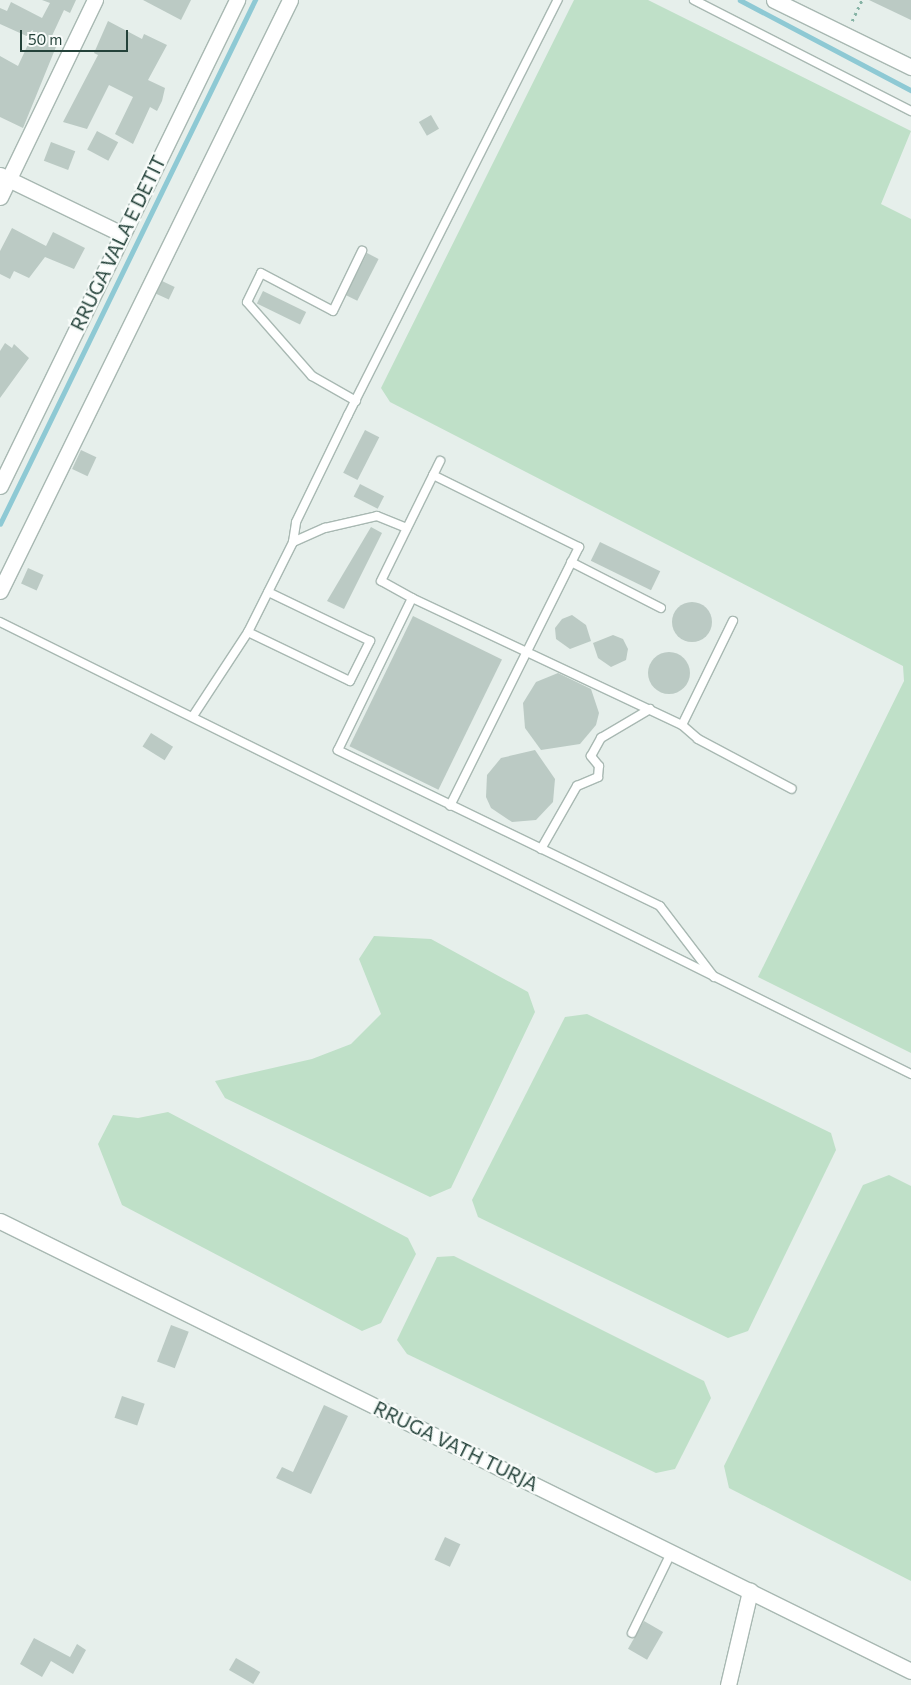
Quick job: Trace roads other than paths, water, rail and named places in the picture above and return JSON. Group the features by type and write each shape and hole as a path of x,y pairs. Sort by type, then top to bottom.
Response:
{"street":[{"path":"0,196 4,177 95,0"},
{"name":"RRUGA VALA E DETIT","path":"0,486 237,0"},
{"path":"0,591 290,0"},
{"path":"774,0 911,67"},
{"path":"4,177 122,234"},
{"name":"RRUGA VATH TURJA","path":"0,1221 911,1671"},
{"path":"728,1685 750,1591"}],"lane":[{"path":"192,716 234,647 248,632 293,542 296,522 558,0"},
{"path":"694,0 911,111"},
{"path":"356,401 312,376 247,302 261,273 333,311 362,251"},
{"path":"440,461 381,581 412,598 528,650 682,725 698,739 792,790"},
{"path":"433,476 579,547 450,806"},
{"path":"293,542 325,528 377,516 407,528"},
{"path":"571,562 661,608"},
{"path":"248,632 350,681 370,641 268,592"},
{"path":"412,598 338,750 450,806 660,906 714,977"},
{"path":"682,725 734,621"},
{"path":"0,622 911,1074"},
{"path":"541,849 577,786 598,777 599,766 591,756 600,738 650,709"},
{"path":"632,1633 671,1553"}],"waterway":[{"path":"0,524 255,0"},
{"path":"740,0 911,90"}]}
